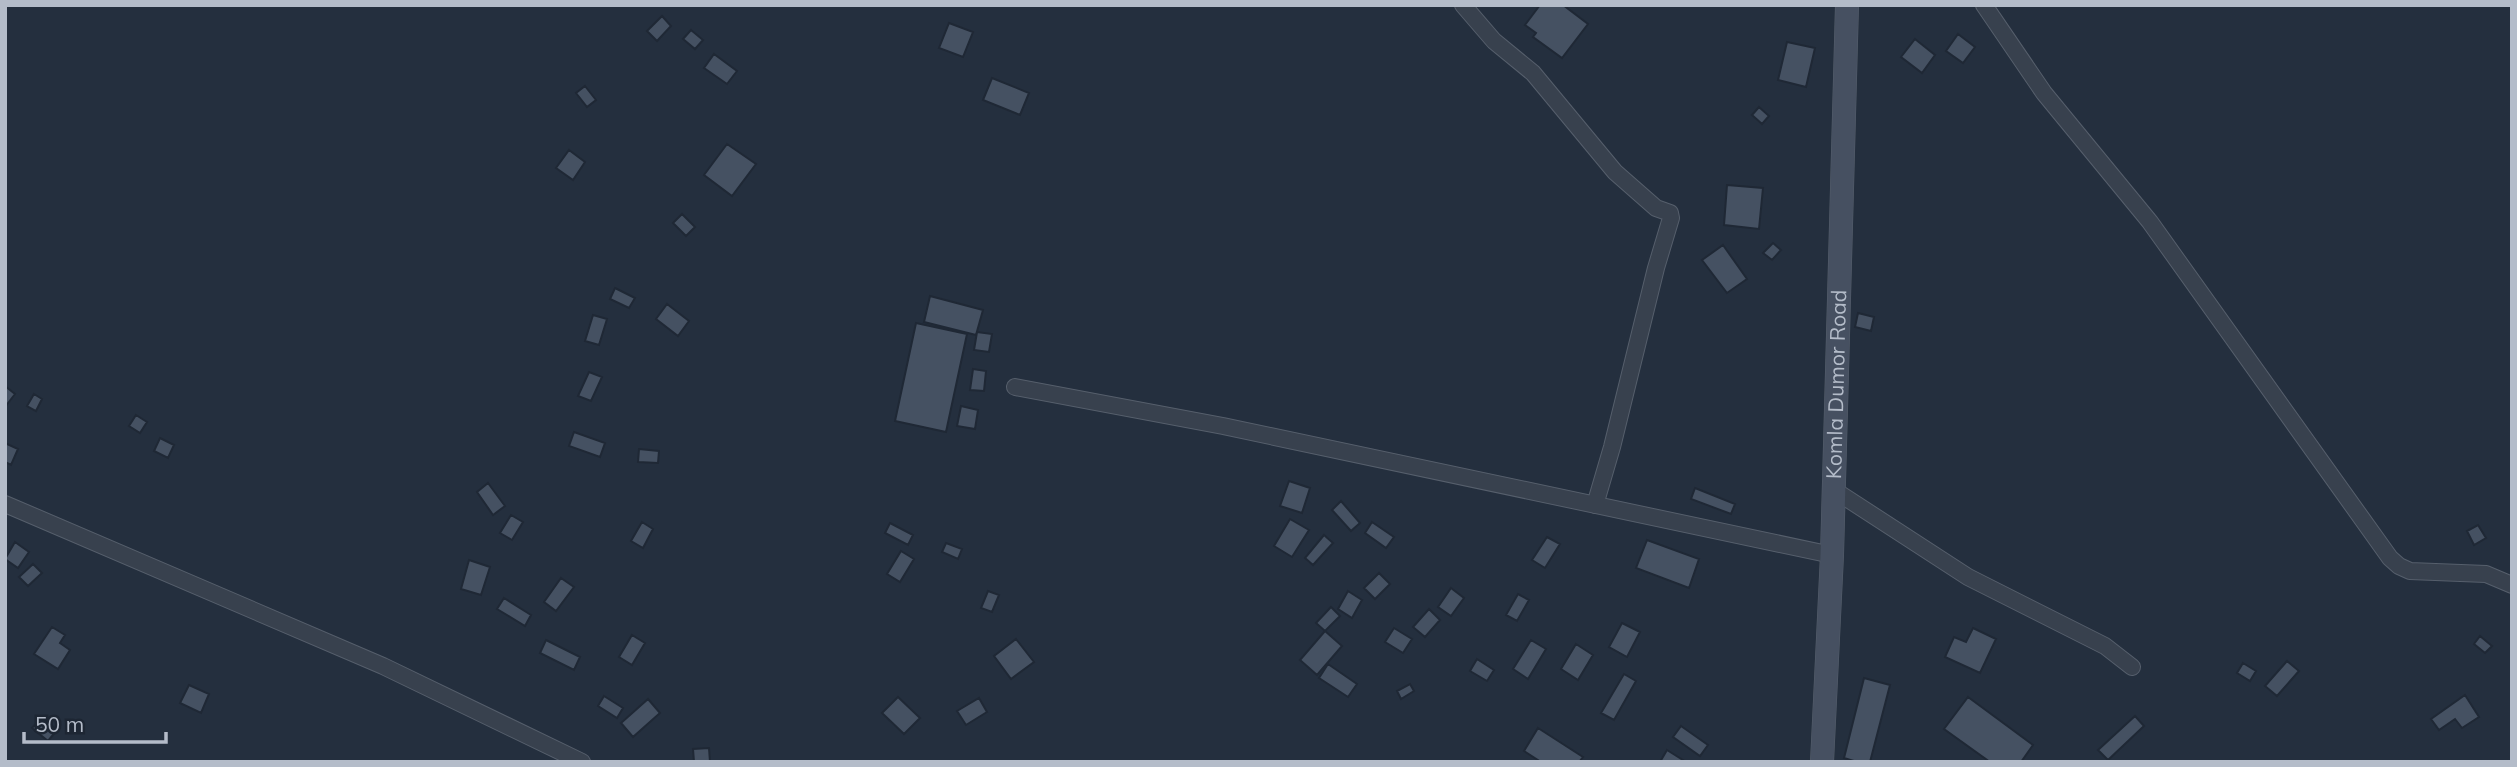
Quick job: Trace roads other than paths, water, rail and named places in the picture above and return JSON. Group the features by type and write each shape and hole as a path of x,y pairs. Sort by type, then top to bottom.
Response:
{"street":[{"path":"1463,5 1494,41 1533,73 1615,172 1656,208 1670,213 1671,218 1595,505"},
{"name":"Komla Dumor Road","path":"1822,762 1832,555 1847,5"},
{"path":"1984,5 2044,93 2150,222 2390,558 2410,571 2486,574 2512,585"},
{"path":"1015,387 1223,426 1832,555"},
{"path":"1834,490 1968,577 2105,646 2132,667"},
{"path":"5,504 383,666 582,762"}]}
